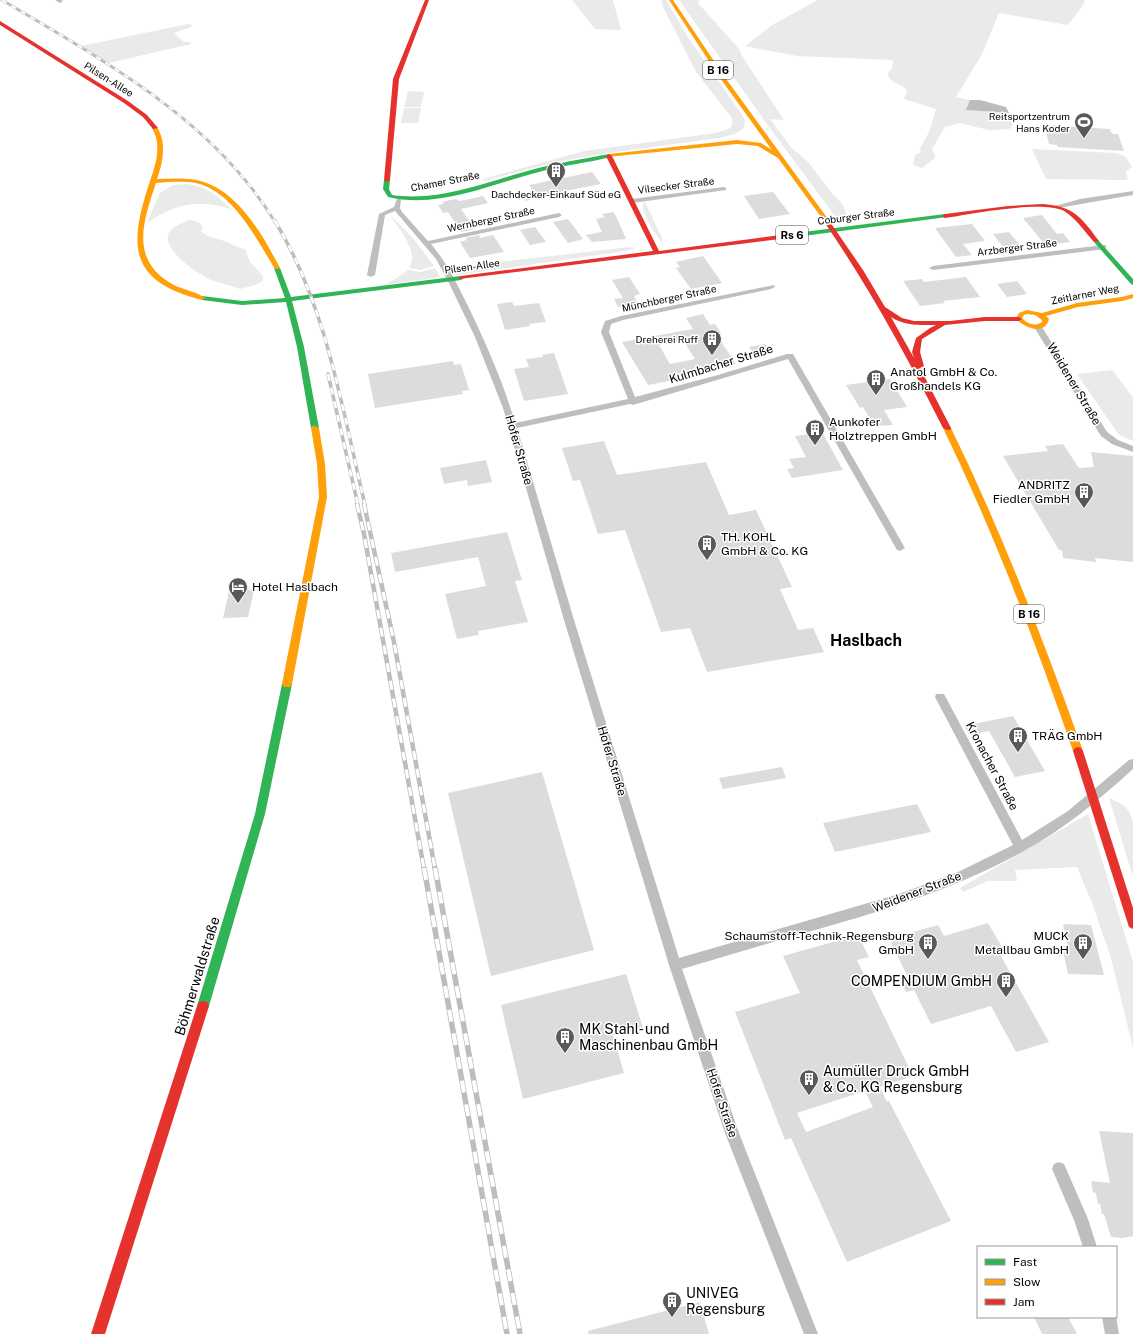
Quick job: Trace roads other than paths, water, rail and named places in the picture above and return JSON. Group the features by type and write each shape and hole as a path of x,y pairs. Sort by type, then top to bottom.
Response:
{"main road":[{"name":"Chamer Straße","path":"427,0 400,67 394,93 386,189 390,196 398,204 459,192 532,172 609,156 702,145"},
{"name":"B 16","path":"671,0 712,62 841,240 882,306 925,384 966,465 1002,546 1046,658 1106,831 1133,924"},
{"name":"Pilsen-Allee","path":"0,23 125,102 148,118 155,128 160,139 160,157 141,233 140,248 147,265 154,274 174,288 204,298 224,302 272,302 422,284 657,252"},
{"path":"702,145 728,140 747,130 752,116"},
{"name":"B 16","path":"702,145 737,142 759,144 774,152 786,163"},
{"path":"609,156 657,252"},
{"path":"153,181 180,181"},
{"path":"150,195 165,186 180,181"},
{"name":"Böhmerwaldstraße","path":"98,1334 198,1022 258,822 300,620 317,528 323,483 300,343 286,288 265,245 252,226 231,203 223,195 202,183 180,181"},
{"name":"Coburger Straße","path":"657,252 1036,205 1058,206"},
{"path":"1058,206 1072,214 1103,247 1130,280"},
{"name":"Zeitlarner Weg","path":"1042,315 1077,305 1122,299 1133,296"},
{"name":"B 16","path":"882,306 893,315 906,322 925,324 950,323"},
{"path":"950,323 984,319 1019,319 1026,325 1038,327 1046,323 1046,319 1042,315 1034,312 1021,314 1019,319"},
{"name":"B 16","path":"925,384 916,352 919,338 932,328 950,323"}],"street":[{"name":"Vilsecker Straße","path":"632,201 724,189"},
{"path":"1058,206 1133,193"},
{"name":"Hofer Straße","path":"398,204 426,243 439,258 451,279 480,337 507,408 569,620 675,965 732,1133 811,1334"},
{"name":"Chamer Straße","path":"371,275 382,214 398,204"},
{"name":"Wernberger Straße","path":"426,243 559,215"},
{"name":"Arzberger Straße","path":"933,268 1103,247"},
{"name":"Münchberger Straße","path":"633,402 605,332 608,323 621,318 771,287"},
{"name":"Weidener Straße","path":"1038,327 1104,434 1115,442 1133,449"},
{"name":"Kulmbacher Straße","path":"512,426 566,417 633,402 690,387 790,356 900,548"},
{"name":"Kronacher Straße","path":"940,698 1020,847"},
{"name":"Weidener Straße","path":"675,965 867,911 945,883 1020,847 1050,830 1082,806 1133,763"},
{"path":"1059,1169 1081,1219 1090,1246"},
{"path":"1109,1318 1112,1334"}],"railway":[{"path":"2,0 116,69 188,122 220,152 250,185 275,222"},
{"path":"275,221 293,254 308,288 320,323 331,359 365,505"},
{"path":"328,374 358,505"},
{"path":"357,504 364,534 424,869"},
{"path":"364,504 394,642 435,869"},
{"path":"424,868 507,1334"},
{"path":"435,868 520,1334"}],"place":[{"name":"Reitsportzentrum Hans Koder","path":"1084,139"},
{"name":"Dachdecker-Einkauf Süd eG","path":"556,188"},
{"name":"Dreherei Ruff","path":"712,356"},
{"name":"Anatol GmbH & Co. Großhandels KG","path":"876,396"},
{"name":"Aunkofer Holztreppen GmbH","path":"815,446"},
{"name":"ANDRITZ Fiedler GmbH","path":"1084,509"},
{"name":"TH. KOHL GmbH & Co. KG","path":"707,561"},
{"name":"Hotel Haslbach","path":"238,604"},
{"name":"TRÄG GmbH","path":"1018,753"},
{"name":"Schaumstoff-Technik-Regensburg GmbH","path":"928,960"},
{"name":"MUCK Metallbau GmbH","path":"1083,960"},
{"name":"COMPENDIUM GmbH","path":"1006,998"},
{"name":"MK Stahl- und Maschinenbau GmbH","path":"565,1054"},
{"name":"Aumüller Druck GmbH & Co. KG Regensburg","path":"809,1096"},
{"name":"UNIVEG Regensburg","path":"672,1318"}],"district":[{"name":"Haslbach","path":"866,640"}]}
